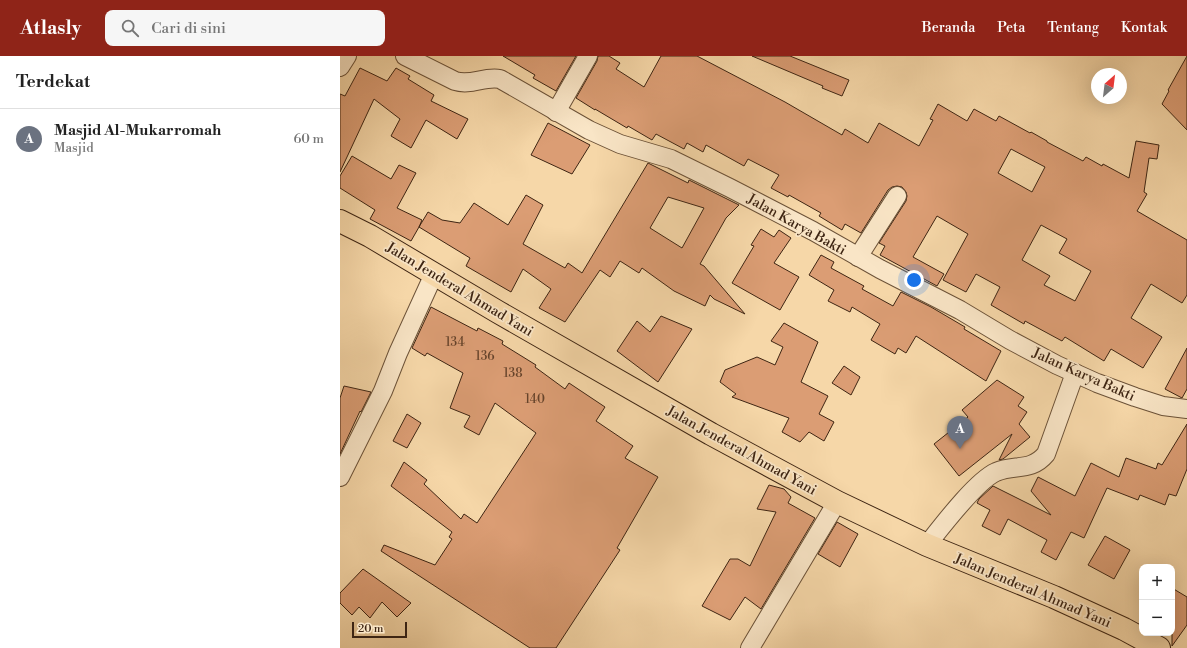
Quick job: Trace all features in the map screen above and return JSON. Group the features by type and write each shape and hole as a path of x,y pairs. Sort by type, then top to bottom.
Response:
{"highway":[{"name":"Jalan Jenderal Ahmad Yani","path":"340,221 370,236 704,430 836,502 927,545 1054,597 1124,629 1159,648"}],"street":[{"path":"340,67 348,56"},
{"name":"Jalan Karya Bakti","path":"405,56 455,81 463,83 492,78 500,79 590,130 620,144 671,159 794,221 858,257 960,310 1010,340 1075,373 1135,397 1163,406 1187,409"},
{"path":"556,112 588,56"},
{"path":"858,257 897,196"},
{"path":"340,477 383,391 398,353 434,274"},
{"path":"927,545 978,485 996,472 1013,468 1028,467 1043,458 1046,454 1075,373"},
{"path":"750,648 836,502"}],"building":[{"path":"503,56 576,56 556,91 533,78 535,75"},
{"path":"598,56 609,56 620,63 616,69 644,87 661,56 697,56 785,102 842,135 845,129 868,143 879,123 919,146 933,120 930,119 938,104 967,121 974,109 996,121 999,116 1083,161 1086,157 1129,178 1136,141 1159,145 1157,159 1149,158 1144,192 1147,194 1137,211 1187,240 1187,295 1182,303 1151,284 1131,318 1162,337 1143,368 1111,349 1104,361 1065,337 1062,341 1025,321 1024,324 991,305 1000,287 976,274 966,292 943,280 968,234 937,216 913,257 944,274 937,286 880,255 885,246 879,243 906,201 906,192 902,187 892,187 888,190 861,233 845,224 842,230 819,216 821,213 789,195 788,197 771,188 779,175 748,159 744,166 706,145 703,152 687,143 684,149 656,134 652,140 628,126 627,128 576,98 597,61","holes":["1011,149 1045,167 1032,192 998,173","1041,225 1067,239 1059,253 1091,271 1075,301 1044,285 1050,276 1022,260"]},
{"path":"752,56 790,56 849,80 842,96 822,88 823,86"},
{"path":"1187,56 1187,130 1162,104"},
{"path":"360,68 387,81 396,68 410,76 408,79 434,95 431,101 468,119 457,139 426,120 411,148 391,136 400,119 374,99 340,172 340,94 345,96"},
{"path":"548,123 590,145 572,174 531,155"},
{"path":"352,156 391,179 399,165 416,173 397,208 422,220 411,241 370,219 375,210 340,188 340,176"},
{"path":"648,163 688,183 689,180 739,205 726,218 700,264 704,266 745,314 714,299 710,295 705,306 674,291 642,268 639,273 620,261 610,277 600,270 565,322 539,308 551,289 523,269 511,292 466,266 470,258 419,227 428,212 442,220 460,223 474,203 508,225 526,195 543,205 523,244 565,268 568,263 582,273","holes":["668,197 704,208 682,248 650,228"]},
{"path":"761,229 774,237 779,230 791,238 774,263 799,277 780,310 732,283 754,246 751,245"},
{"path":"821,255 834,262 831,268 864,286 862,289 893,306 901,292 931,307 965,327 964,329 1001,351 986,381 916,336 906,353 898,348 895,354 871,340 880,324 852,307 850,312 828,301 834,290 809,275"},
{"path":"431,307 477,331 478,328 503,341 502,344 536,365 535,367 565,389 569,383 605,407 596,421 633,446 625,458 658,477 617,548 620,550 556,648 530,648 381,551 384,545 435,565 452,539 449,537 452,532 391,486 404,462 427,480 424,484 461,519 464,514 477,523 536,433 495,403 479,435 464,427 470,416 450,408 463,373 427,353 425,356 412,348"},
{"path":"661,316 692,329 658,382 617,351 637,321 650,332"},
{"path":"784,323 818,342 801,382 828,396 819,414 834,422 824,441 809,432 800,442 782,432 789,418 732,397 736,394 720,382 725,370 757,357 775,365 783,347 771,341"},
{"path":"1187,348 1187,389 1182,398 1165,389"},
{"path":"844,366 860,377 851,395 832,383"},
{"path":"997,380 1024,397 1018,406 1027,412 1019,424 1030,437 1003,459 999,460 1012,434 959,476 934,444 968,417 962,410"},
{"path":"344,386 371,392 361,412 360,411 340,454 340,398"},
{"path":"407,414 421,423 407,448 393,441"},
{"path":"1187,424 1187,469 1176,496 1169,494 1165,505 1140,495 1138,500 1107,488 1084,538 1071,532 1056,560 1041,552 1047,540 1008,519 1000,535 982,526 990,510 977,503 979,499 993,486 1051,515 1031,491 1038,477 1075,496 1091,463 1119,477 1126,458 1156,469 1158,463 1162,465"},
{"path":"769,485 784,489 791,497 788,503 815,518 761,609 745,597 730,620 702,606 730,559 738,559 750,566 776,512 757,509"},
{"path":"837,522 858,534 840,567 818,554"},
{"path":"1105,536 1130,550 1114,579 1088,565"},
{"path":"363,569 411,603 397,617 382,602 370,618 359,607 352,615 340,603 340,593"},
{"path":"1175,590 1187,597 1187,625 1172,646 1172,636 1175,636"}],"place":[{"name":"Masjid Al-Mukarromah","path":"960,449"}]}
